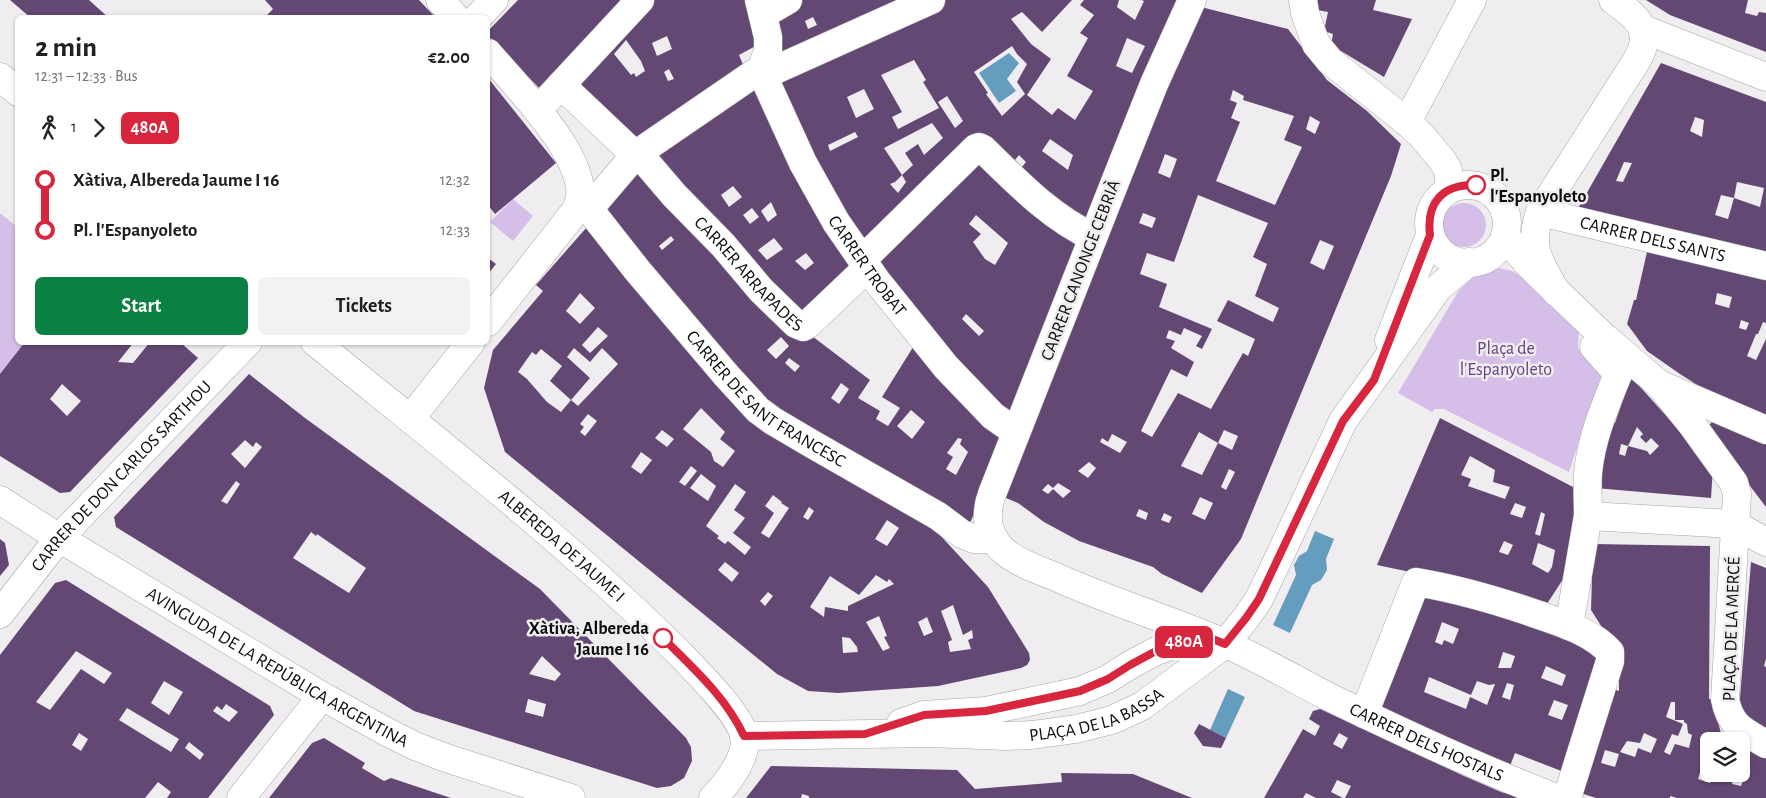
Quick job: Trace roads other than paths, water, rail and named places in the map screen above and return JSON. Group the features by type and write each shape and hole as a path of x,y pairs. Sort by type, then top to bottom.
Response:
{"street":[{"path":"440,0 453,15"},
{"path":"480,15 494,0"},
{"path":"536,110 640,0"},
{"path":"763,72 768,50 768,37 761,7 788,0"},
{"path":"490,320 584,206 635,155 763,72 931,0"},
{"path":"1407,122 1472,0"},
{"path":"1556,292 1534,248 1535,227 1545,204 1642,50 1644,40 1642,29 1635,18 1613,0"},
{"name":"CARRER CANONGE CEBRIÀ","path":"994,539 988,526 987,506 1154,84 1191,2"},
{"path":"1304,6 1316,44 1330,60 1422,136 1448,170 1450,188"},
{"path":"1642,29 1766,77"},
{"path":"490,55 555,133 571,160 581,188 584,206"},
{"name":"CARRER TROBAT","path":"763,72 788,130 815,185 836,222 864,264 910,324 964,387 993,416 1016,432"},
{"path":"0,77 15,90"},
{"name":"CARRER ARRAPADES","path":"561,85 635,155 645,162 674,195 724,245 761,290 796,324 803,327 979,147 1043,205 1080,230 1094,237"},
{"path":"1476,185 1510,202 1545,204 1512,224 1499,247 1490,256 1477,262 1452,260 1442,254 1430,235 1428,224 1430,213 1438,199 1450,188 1476,185"},
{"path":"1489,190 1505,211 1506,233 1515,249 1556,292 1625,356 1658,384 1766,430"},
{"name":"CARRER DELS SANTS","path":"1545,204 1766,266"},
{"name":"CARRER DE SANT FRANCESC","path":"584,206 758,410 804,440 938,516 962,534 974,539 994,539"},
{"path":"1374,380 1430,235"},
{"path":"1374,380 1438,288 1469,262"},
{"name":"CARRER DE DON CARLOS SARTHOU","path":"0,614 59,538 245,345"},
{"name":"ALBEREDA DE JAUME I","path":"319,345 581,562 650,625 711,687 735,717 744,736"},
{"path":"410,419 469,345"},
{"path":"1568,626 1588,516 1588,474 1594,442 1604,409 1618,374 1592,346"},
{"name":"PLAÇA DE LA BASSA","path":"865,734 1007,736 1032,734 1076,729 1112,720 1142,706 1214,639 1246,618 1259,599 1343,421 1374,380"},
{"name":"PLAÇA DE LA MERCÉ","path":"1658,384 1693,426 1734,484 1737,494 1725,699 1729,715 1737,726 1766,744"},
{"name":"AVINGUDA DE LA REPÚBLICA ARGENTINA","path":"0,500 59,538 322,696 415,746 446,758 571,798"},
{"path":"1588,516 1734,524 1766,542"},
{"path":"994,539 1003,551 1024,564 1076,587 1214,639"},
{"path":"1364,714 1416,582 1499,601 1568,626 1600,642 1610,652 1610,661 1567,798"},
{"path":"713,798 726,784 738,765 744,736 865,734 924,715 986,711 1080,691 1108,679 1156,651 1214,639"},
{"name":"CARRER DELS HOSTALS","path":"1214,639 1364,714 1506,779 1556,798"},
{"path":"241,798 322,696"}],"water":[{"path":"1009,53 1019,63 1007,79 1016,91 999,103 979,73"},
{"path":"1315,531 1334,539 1326,559 1327,570 1321,580 1312,585 1290,633 1273,625 1296,575 1294,565 1299,556 1307,551"},
{"path":"1228,689 1245,697 1226,738 1210,730"}],"place":[{"name":"Pl. l'Espanyoleto","path":"1476,185"},
{"name":"Xàtiva, Albereda Jaume I 16","path":"663,638"}],"park label":[{"name":"Plaça de l'Espanyoleto","path":"1506,358"}]}
